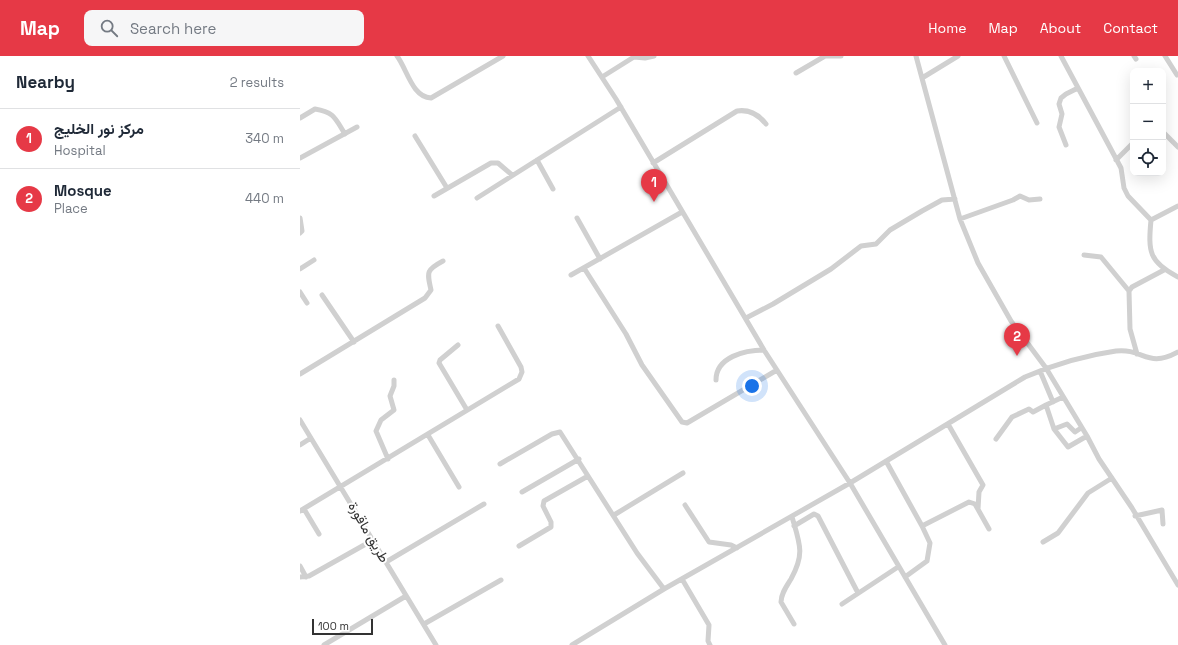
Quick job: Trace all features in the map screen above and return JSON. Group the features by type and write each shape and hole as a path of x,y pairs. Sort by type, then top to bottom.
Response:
{"street":[{"path":"397,56 418,93 426,98 431,98 503,56"},
{"path":"588,56 621,108 764,350 850,483 945,645"},
{"path":"602,77 634,57 645,58 654,56"},
{"path":"796,73 825,56 841,56"},
{"path":"916,56 960,219 978,263 1011,321 1046,368 1087,436 1099,459 1178,585"},
{"path":"922,78 958,56"},
{"path":"1004,56 1037,123"},
{"path":"1061,56 1122,171 1124,188 1128,196 1151,220 1152,257 1164,270 1178,277"},
{"path":"1165,56 1177,75"},
{"path":"1066,145 1059,128 1062,114 1059,104 1066,94 1078,88"},
{"path":"477,198 621,108"},
{"path":"300,118 315,109 329,111 333,114 345,134"},
{"path":"653,163 737,112 746,111 757,114 766,124"},
{"path":"300,158 357,127"},
{"path":"1166,135 1178,147"},
{"path":"414,136 447,188"},
{"path":"1116,160 1130,146"},
{"path":"537,160 553,189"},
{"path":"434,196 491,163 498,163 512,175"},
{"path":"960,219 1013,200 1020,196 1029,200 1040,199"},
{"path":"746,318 831,270 861,246 876,244 890,230 922,211 942,200 955,199"},
{"path":"1151,220 1178,206"},
{"path":"571,275 682,212"},
{"path":"300,218 302,231 300,233"},
{"path":"577,218 600,259"},
{"path":"1084,255 1101,257 1129,291"},
{"path":"300,269 314,260"},
{"path":"300,374 428,295 431,290 428,280 428,272 433,266 443,261"},
{"path":"584,268 626,334 642,365 682,422 687,423 777,370"},
{"path":"1137,354 1130,329 1129,291 1132,286 1164,270"},
{"path":"300,292 307,303"},
{"path":"322,295 354,342"},
{"path":"319,534 302,510 515,382 521,375 521,367 498,326"},
{"path":"458,346 440,360 439,363 467,410"},
{"path":"716,380 716,372 719,367 730,359 745,351 764,350"},
{"path":"572,645 664,589 850,483 1009,386 1046,368 1117,351 1137,354 1158,360 1178,352"},
{"path":"1040,371 1054,402"},
{"path":"388,459 376,431 381,420 394,410 390,396 394,386 394,380"},
{"path":"996,439 1012,417 1029,409 1033,412 1046,404 1064,397"},
{"path":"1046,404 1054,429 1068,447 1087,436"},
{"name":"طريق ماقورة","path":"300,420 342,487 436,645"},
{"path":"948,424 983,485 979,492 978,509"},
{"path":"1054,429 1067,424 1075,432 1082,428"},
{"path":"500,464 557,432 563,434 637,553 664,589"},
{"path":"428,434 459,487"},
{"path":"300,445 311,438"},
{"path":"522,492 579,459"},
{"path":"886,461 930,543 929,557 927,561 905,577"},
{"path":"614,515 683,473"},
{"path":"519,546 551,527 551,522 543,506 544,501 588,476"},
{"path":"1043,542 1058,533 1088,493 1112,478"},
{"path":"922,526 969,502 975,504 989,528"},
{"path":"386,562 484,504"},
{"path":"685,505 709,542 731,544 737,548"},
{"path":"1135,516 1162,510 1163,524"},
{"path":"794,526 810,515 814,514 818,516 858,593"},
{"path":"792,517 800,550 800,561 784,591 781,602 794,624"},
{"path":"300,577 306,577 373,540"},
{"path":"300,566 306,577"},
{"path":"842,604 898,567"},
{"path":"682,579 709,625 708,641 710,645"},
{"path":"424,624 501,580"},
{"path":"324,645 406,596"}],"place":[{"name":"مركز نور الخليج","path":"654,202"},
{"name":"Mosque","path":"1017,356"}]}
